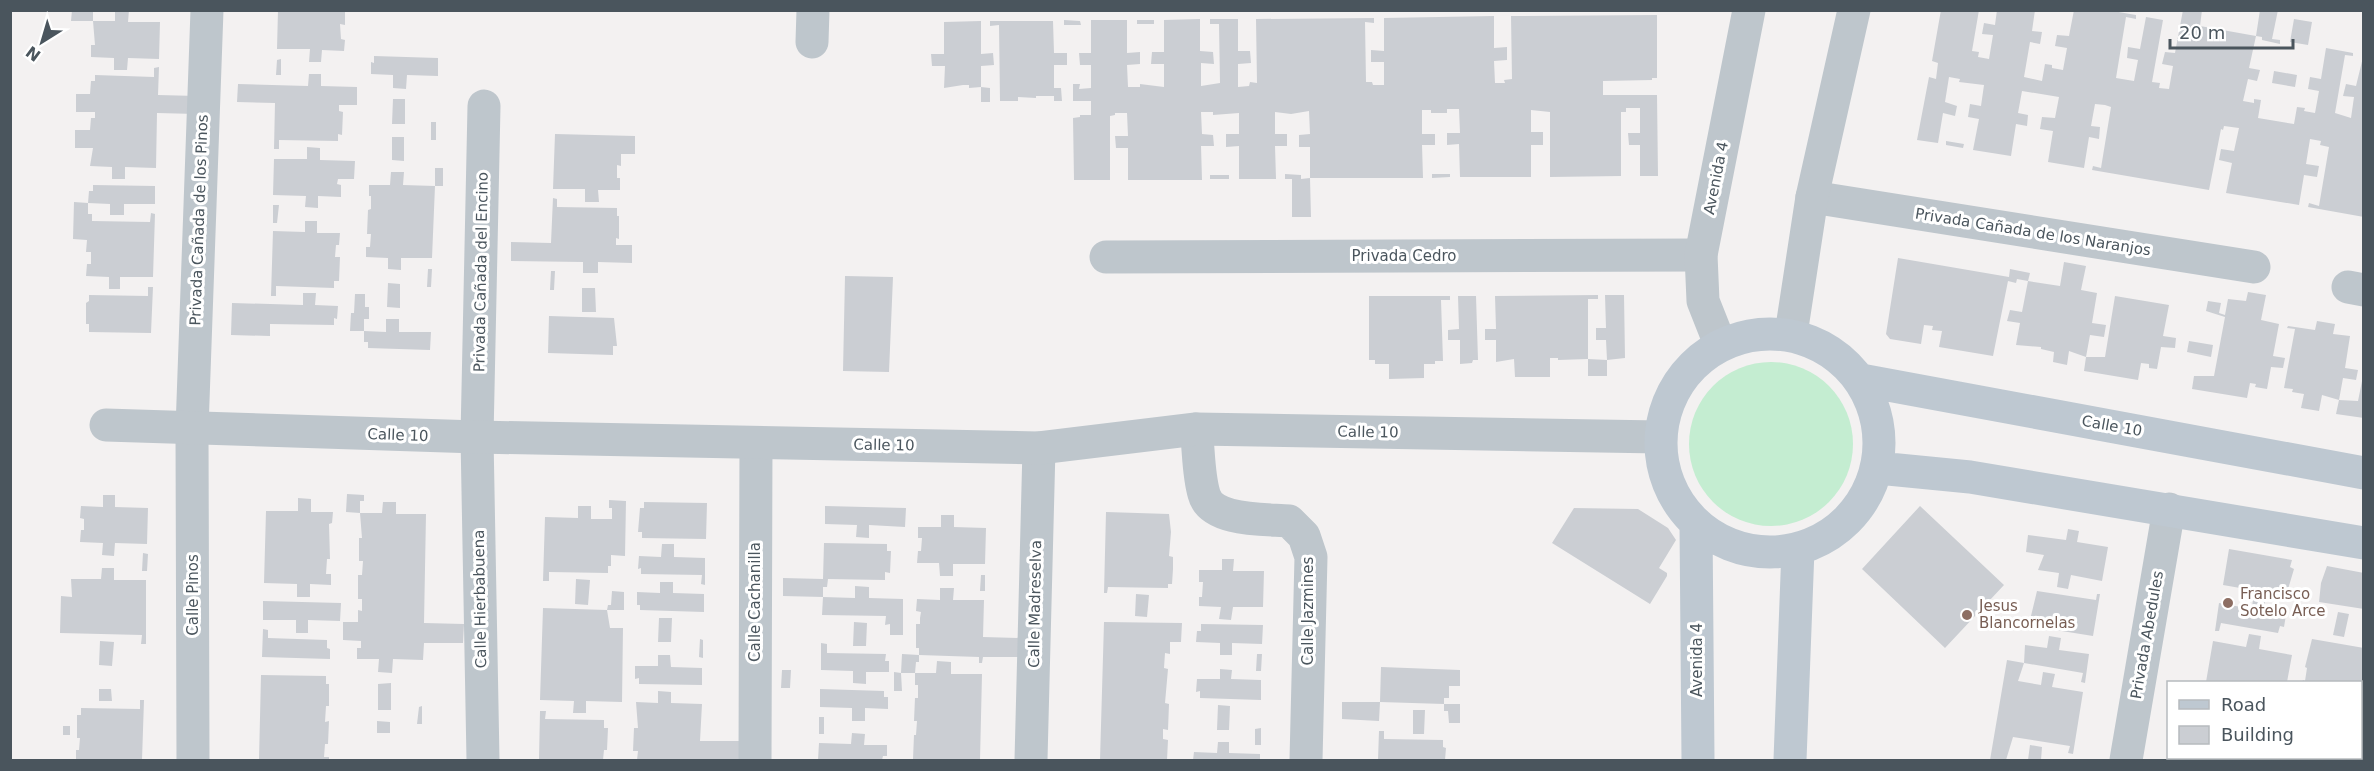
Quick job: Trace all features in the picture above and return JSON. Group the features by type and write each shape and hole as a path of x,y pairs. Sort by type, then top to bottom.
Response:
{"main road":[{"path":"1754,333 1791,334 1830,350 1861,380 1878,422 1878,468 1867,496 1849,520 1826,538 1798,549 1772,553 1744,549 1719,540 1696,524 1676,498 1663,469 1660,437 1668,399 1689,367 1720,344 1754,333"},
{"name":"Calle 10","path":"1861,380 2364,473"},
{"path":"1878,468 1970,477 2364,543"},
{"name":"Avenida 4","path":"1696,524 1698,760"},
{"path":"1791,760 1798,549"}],"street":[{"name":"Privada Cañada de los Pinos","path":"192,429 207,10"},
{"name":"Avenida 4","path":"1720,344 1703,301 1701,255 1749,10"},
{"path":"1791,334 1812,197 1854,10"},
{"name":"Privada Cañada del Encino","path":"477,437 484,106"},
{"name":"Privada Cañada de los Naranjos","path":"1812,197 2254,267"},
{"name":"Privada Cedro","path":"1106,257 1701,255"},
{"name":"Calle 10","path":"106,425 477,437 1039,448 1196,429 1660,437"},
{"name":"Calle Pinos","path":"192,429 193,760"},
{"name":"Calle Jazmines","path":"1196,429 1204,497 1228,516 1289,521 1304,536 1311,557 1306,760"},
{"name":"Calle Hierbabuena","path":"477,437 483,760"},
{"name":"Calle Cachanilla","path":"755,760 756,443"},
{"name":"Calle Madreselva","path":"1031,760 1039,448"},
{"name":"Privada Abedules","path":"2126,760 2169,509"}],"green space":[{"path":"1771,362 1787,363 1803,368 1829,386 1847,412 1852,428 1852,460 1847,476 1829,502 1803,520 1787,525 1771,526 1755,525 1739,520 1713,502 1695,476 1690,460 1689,444 1690,428 1695,412 1713,386 1739,368 1755,363"}],"building":[{"path":"72,10 93,10 93,21 71,21"},
{"path":"115,10 129,10 128,22 160,22 159,59 128,58 127,70 114,70 114,58 91,57 91,45 95,45 93,21 115,21"},
{"path":"278,10 345,10 345,25 340,24 341,39 345,40 344,51 322,50 321,62 309,62 310,49 277,49"},
{"path":"1941,10 1979,10 1972,51 1979,52 1978,57 1989,59 1993,35 1982,34 1984,23 1995,25 1997,10 2035,10 2032,31 2042,32 2040,44 2030,42 2024,77 2042,81 2045,64 2063,70 2067,48 2055,46 2057,35 2069,36 2074,10 2107,10 2136,15 2136,19 2126,17 2116,78 2134,81 2138,60 2127,58 2128,47 2140,49 2146,17 2163,20 2152,82 2160,83 2159,88 2169,89 2173,66 2162,64 2165,52 2175,53 2183,10 2202,10 2200,26 2256,36 2249,68 2260,70 2257,81 2248,79 2243,101 2254,103 2254,99 2261,100 2258,118 2294,124 2297,107 2315,113 2319,91 2308,89 2310,77 2321,79 2326,48 2353,53 2353,56 2345,55 2335,113 2351,118 2354,97 2343,96 2346,84 2356,86 2364,53 2364,217 2308,207 2309,203 2319,206 2329,147 2320,145 2321,141 2310,139 2306,164 2319,166 2317,177 2304,175 2299,205 2226,193 2232,163 2219,160 2221,149 2234,151 2239,128 2224,126 2223,130 2221,129 2209,190 2092,170 2093,166 2101,168 2111,107 2105,105 2095,104 2091,126 2100,127 2099,139 2089,137 2084,168 2048,162 2053,131 2040,129 2042,117 2055,118 2059,97 2022,91 2018,113 2028,115 2027,126 2016,124 2011,156 1973,150 1979,119 1968,117 1970,104 1981,106 1984,85 1959,82 1960,79 1949,77 1945,102 1957,106 1955,116 1943,113 1938,143 1917,140 1929,77 1936,79 1938,63 1932,61"},
{"path":"2260,10 2278,10 2272,39 2280,40 2280,44 2262,40 2262,37 2256,36"},
{"path":"1657,15 1657,78 1603,81 1603,95 1657,95 1658,176 1640,176 1640,145 1629,145 1628,133 1640,133 1640,108 1626,108 1626,112 1621,112 1621,176 1550,177 1550,112 1531,110 1531,132 1543,132 1543,145 1531,145 1531,177 1460,177 1459,144 1447,145 1447,133 1460,133 1459,109 1447,109 1447,113 1431,113 1431,110 1422,110 1422,134 1435,134 1435,145 1422,145 1423,178 1310,178 1310,147 1299,147 1299,135 1310,134 1309,111 1291,114 1275,112 1275,134 1287,134 1287,146 1275,146 1276,179 1239,179 1239,146 1226,147 1226,134 1239,134 1239,113 1213,115 1213,112 1201,112 1202,134 1213,135 1214,146 1201,146 1202,180 1128,180 1128,148 1116,148 1115,136 1128,136 1127,113 1115,113 1110,116 1110,180 1074,180 1073,118 1080,117 1080,115 1091,115 1091,101 1073,101 1073,84 1080,84 1079,89 1091,88 1091,65 1080,65 1079,53 1091,53 1091,20 1127,20 1127,53 1140,52 1140,64 1127,65 1128,87 1140,87 1140,84 1164,87 1164,64 1151,64 1152,52 1164,52 1164,20 1200,19 1200,51 1213,52 1214,64 1201,63 1201,86 1220,83 1219,24 1210,24 1210,19 1238,19 1238,51 1250,51 1251,63 1238,64 1238,87 1249,86 1250,82 1257,83 1256,19 1374,18 1374,23 1365,22 1366,82 1372,82 1373,85 1384,85 1384,62 1371,62 1371,50 1384,51 1384,18 1494,16 1494,48 1507,47 1507,60 1494,61 1495,83 1505,83 1504,80 1512,79 1511,16"},
{"path":"2294,19 2312,22 2308,45 2290,42"},
{"path":"1064,20 1080,21 1081,25 1064,25"},
{"path":"1137,20 1154,20 1154,24 1137,24"},
{"path":"981,21 981,54 993,53 994,65 981,66 981,87 969,88 969,85 963,85 944,88 945,66 932,66 931,54 944,54 944,22"},
{"path":"990,21 1053,21 1054,53 1067,53 1067,65 1054,65 1054,88 1061,88 1062,101 1054,101 1054,96 1036,96 1036,98 1018,97 1018,101 1000,101 999,25 990,26"},
{"path":"374,56 438,58 438,76 407,75 406,89 393,88 393,75 371,74 371,62 374,63"},
{"path":"281,59 281,75 276,75 277,60"},
{"path":"159,67 158,95 197,96 196,114 157,113 156,168 125,167 125,179 112,179 112,167 90,166 93,148 75,148 75,130 90,130 91,118 95,118 95,112 76,112 76,94 90,94 91,81 95,81 95,75 154,77 154,68"},
{"path":"2274,71 2297,75 2295,87 2272,83"},
{"path":"309,74 321,74 321,86 357,87 357,105 339,105 339,111 343,112 342,135 338,134 338,141 279,140 279,149 274,149 275,103 237,102 238,84 308,86"},
{"path":"981,87 990,88 990,102 981,102"},
{"path":"393,99 405,99 405,124 392,124"},
{"path":"431,122 436,122 436,140 431,140"},
{"path":"555,134 635,136 635,154 621,154 621,166 617,165 620,190 598,190 599,202 585,202 585,189 553,189"},
{"path":"392,137 404,137 404,161 392,160"},
{"path":"1946,141 1964,144 1963,148 1946,145"},
{"path":"307,147 320,148 320,160 355,161 354,179 338,179 337,184 341,185 341,197 318,196 318,208 305,207 306,196 273,195 274,159 307,159"},
{"path":"435,168 443,168 443,186 435,186"},
{"path":"391,172 404,172 403,185 435,186 432,258 401,258 401,270 388,269 388,258 366,257 366,247 370,247 371,234 367,234 368,210 371,209 369,185 390,185"},
{"path":"1285,174 1301,175 1301,179 1310,178 1311,217 1292,217 1292,179 1285,179"},
{"path":"1432,174 1450,174 1450,177 1432,178"},
{"path":"1210,175 1229,175 1229,179 1210,179"},
{"path":"93,185 155,186 155,204 124,204 124,215 110,215 110,204 88,203 89,191 93,191"},
{"path":"553,198 557,199 557,207 617,208 619,239 616,238 616,245 632,245 632,263 598,262 598,273 583,273 583,262 511,261 511,242 551,243"},
{"path":"74,202 88,203 88,214 92,214 92,221 150,222 151,213 155,214 153,277 120,277 120,289 109,289 109,277 86,276 87,264 91,264 91,252 86,252 87,240 73,239"},
{"path":"273,205 279,205 277,223 273,223"},
{"path":"305,221 317,221 317,233 340,233 335,257 340,257 339,281 334,281 334,288 276,286 276,296 271,296 273,231 305,232"},
{"path":"1898,258 2009,277 2010,269 2030,273 2028,281 2017,279 2016,283 2008,281 1993,356 1939,347 1942,331 1932,330 1933,326 1924,325 1921,344 1890,339 1886,334"},
{"path":"2064,262 2086,266 2081,290 2097,293 2092,323 2106,325 2104,337 2090,335 2086,357 2069,351 2067,365 2053,362 2054,352 2041,349 2041,347 2016,345 2020,323 2007,321 2010,310 2022,312 2028,281 2060,286"},
{"path":"428,269 432,269 431,287 427,287"},
{"path":"551,271 555,271 554,290 550,290"},
{"path":"845,276 893,277 889,372 843,371"},
{"path":"388,283 400,284 400,308 387,307"},
{"path":"148,287 153,287 151,333 89,332 89,324 86,324 86,303 89,301 89,295 148,296"},
{"path":"582,288 595,288 596,312 582,312"},
{"path":"2248,292 2266,295 2261,320 2279,324 2273,356 2285,358 2283,368 2271,367 2267,389 2255,387 2256,384 2250,383 2247,398 2192,389 2194,376 2214,376 2225,317 2206,311 2208,301 2221,303 2219,313 2225,315 2228,299 2246,301"},
{"path":"303,293 316,293 315,305 338,306 334,325 270,324 270,336 231,335 232,303 303,305"},
{"path":"355,294 365,294 365,307 369,307 369,319 364,319 364,331 350,331"},
{"path":"1598,295 1598,299 1588,299 1588,359 1550,358 1550,377 1515,377 1514,359 1496,362 1496,340 1485,340 1485,329 1496,329 1495,296"},
{"path":"1605,295 1624,295 1625,358 1607,360 1606,340 1596,340 1596,328 1606,328"},
{"path":"1369,296 1450,296 1450,300 1441,300 1443,361 1424,364 1424,378 1389,379 1389,364 1375,364 1375,360 1369,360"},
{"path":"1458,296 1476,296 1478,360 1473,360 1472,363 1460,364 1460,340 1448,340 1448,330 1459,329"},
{"path":"2115,296 2169,305 2163,336 2176,338 2175,348 2161,347 2157,369 2149,368 2149,364 2141,363 2138,380 2084,371 2086,357 2105,357"},
{"path":"549,316 614,318 617,346 613,346 613,355 548,353"},
{"path":"386,319 399,319 399,332 431,332 430,350 368,348 368,342 364,342 364,331 386,332"},
{"path":"2317,321 2335,324 2333,334 2350,336 2345,368 2358,370 2356,380 2343,378 2339,400 2322,395 2319,411 2301,408 2304,394 2284,388 2295,329 2287,328 2288,326 2315,330"},
{"path":"2189,341 2213,345 2211,357 2187,352"},
{"path":"1588,359 1607,360 1607,376 1588,376"},
{"path":"2362,381 2364,418 2336,414 2339,400 2358,401"},
{"path":"347,494 364,495 364,501 360,501 360,513 346,512"},
{"path":"103,495 115,495 115,507 148,508 147,544 115,543 114,556 102,555 103,543 80,542 81,530 84,530 84,519 80,518 81,506 103,507"},
{"path":"298,498 311,499 311,512 333,512 332,523 329,524 330,559 327,559 326,574 331,574 331,585 310,584 310,597 297,597 297,584 264,583 266,511 298,511"},
{"path":"609,500 626,501 625,556 611,555 611,566 608,566 608,573 549,572 549,581 543,581 545,517 578,518 578,506 591,506 591,519 612,519"},
{"path":"383,502 396,502 396,514 426,514 424,623 464,624 463,643 424,643 423,660 393,659 392,673 378,672 379,659 357,659 357,648 361,648 361,641 343,640 343,622 358,622 358,610 362,611 362,599 358,599 358,575 362,575 363,561 359,561 359,538 362,538 360,513 382,513"},
{"path":"644,502 707,503 706,539 642,538 642,532 638,532 640,508 644,508"},
{"path":"825,506 906,508 905,527 869,525 869,538 856,537 857,525 825,524"},
{"path":"1920,506 2004,585 1945,648 1862,569"},
{"path":"1574,508 1638,509 1668,528 1676,540 1659,568 1667,573 1667,576 1650,604 1552,543"},
{"path":"1106,512 1169,514 1171,532 1169,556 1173,557 1173,569 1172,584 1168,584 1168,588 1108,587 1107,593 1104,593"},
{"path":"941,515 954,515 954,527 986,528 985,564 953,564 953,576 940,576 939,563 917,563 922,538 918,538 918,527 941,527"},
{"path":"2068,529 2079,531 2077,542 2108,547 2102,581 2071,575 2068,589 2057,587 2059,573 2038,570 2044,555 2026,552 2028,535 2066,540"},
{"path":"824,543 887,544 887,551 891,551 890,573 885,572 885,580 828,579 827,587 823,587 823,597 783,596 783,578 823,579"},
{"path":"662,544 674,544 674,557 705,558 705,585 701,584 702,575 641,574 641,568 638,569 639,556 661,557"},
{"path":"2229,549 2292,560 2290,567 2294,569 2286,596 2223,585"},
{"path":"143,553 148,554 147,571 142,571"},
{"path":"1222,559 1234,559 1233,571 1264,571 1263,607 1233,607 1231,620 1219,619 1221,607 1199,606 1203,582 1199,582 1199,570 1222,570"},
{"path":"2327,566 2364,573 2364,609 2319,602 2321,583"},
{"path":"102,568 114,568 114,580 146,580 146,644 141,644 142,635 60,633 61,596 72,597 71,579 101,579"},
{"path":"981,575 985,575 985,591 980,591"},
{"path":"576,579 590,580 588,605 575,604"},
{"path":"660,582 673,582 673,593 704,594 704,612 640,610 640,605 637,605 637,592 660,593"},
{"path":"855,586 869,587 869,598 903,599 903,635 890,635 890,624 885,625 886,616 822,615 823,597 855,598"},
{"path":"940,588 954,588 953,600 984,600 983,637 1022,638 1021,657 983,657 982,663 979,663 979,657 919,655 919,648 916,648 916,624 920,624 921,612 916,611 917,599 940,600"},
{"path":"612,591 624,592 624,610 607,610 608,605 611,605"},
{"path":"2037,591 2096,600 2097,594 2100,594 2093,636 2031,626 2033,620 2030,620"},
{"path":"1136,594 1149,595 1147,617 1135,616"},
{"path":"2253,598 2265,600 2264,611 2286,615 2284,627 2280,626 2278,633 2221,623 2219,631 2215,631 2219,603 2252,609"},
{"path":"263,601 341,603 340,621 308,620 308,633 296,633 296,620 263,620"},
{"path":"543,608 607,610 610,628 623,628 622,702 586,701 586,713 573,713 574,701 540,700"},
{"path":"2338,612 2349,614 2344,637 2333,635"},
{"path":"659,618 672,618 671,642 658,642"},
{"path":"854,622 867,623 866,646 853,646"},
{"path":"1104,622 1182,623 1181,642 1170,642 1170,654 1165,653 1164,668 1168,669 1165,703 1169,704 1168,730 1163,729 1163,739 1168,740 1167,760 1100,760"},
{"path":"1201,624 1263,625 1262,644 1232,643 1232,655 1220,655 1220,643 1196,642 1197,631 1201,631"},
{"path":"263,629 268,630 268,638 327,640 330,659 262,657"},
{"path":"2249,634 2261,636 2259,649 2292,655 2287,681 2206,681 2213,641 2246,647"},
{"path":"2049,636 2061,638 2059,650 2089,654 2085,683 2081,682 2083,673 2024,663 2025,645 2047,648"},
{"path":"700,639 703,640 703,658 699,657"},
{"path":"2312,639 2364,648 2362,724 2362,681 2305,681 2307,668 2305,667"},
{"path":"100,641 114,642 112,666 99,665"},
{"path":"821,643 827,644 827,653 886,654 885,661 889,661 889,672 866,672 866,684 853,683 853,671 821,670"},
{"path":"902,654 919,655 915,673 901,673"},
{"path":"1257,654 1262,654 1261,671 1256,671"},
{"path":"658,655 670,655 671,667 702,668 702,685 639,684 639,678 635,679 635,666 658,666"},
{"path":"2007,660 2024,663 2018,681 2041,685 2043,672 2055,674 2052,687 2083,692 2073,754 2068,753 2070,746 2013,737 2006,760 1990,760"},
{"path":"937,661 951,662 951,674 982,674 980,760 913,759 917,721 914,721 915,698 918,698 915,673 936,673"},
{"path":"1381,667 1460,670 1460,686 1449,686 1449,698 1444,698 1444,704 1380,702"},
{"path":"1220,669 1232,670 1231,679 1261,680 1261,700 1200,698 1200,691 1196,692 1197,679 1220,679"},
{"path":"782,670 791,670 790,688 781,688"},
{"path":"894,672 901,673 902,691 894,691"},
{"path":"261,675 326,676 326,684 329,684 329,706 326,706 325,722 329,721 328,744 325,744 324,757 329,757 329,760 259,760"},
{"path":"391,683 391,710 378,710 378,684"},
{"path":"99,689 111,689 112,701 99,701"},
{"path":"820,689 884,691 884,697 888,697 888,709 865,708 865,721 852,721 852,708 820,707"},
{"path":"658,691 671,692 671,703 702,704 700,741 740,741 740,760 637,760 638,751 633,751 634,728 638,728 636,702 658,703"},
{"path":"140,700 144,700 142,760 76,760 80,738 77,738 77,715 81,715 81,708 140,709"},
{"path":"1342,702 1380,702 1379,721 1342,719"},
{"path":"1444,704 1460,704 1460,723 1449,723 1448,711 1444,711"},
{"path":"1218,705 1230,706 1229,730 1217,730"},
{"path":"422,706 422,724 417,724 419,707"},
{"path":"1413,710 1425,710 1424,734 1413,734"},
{"path":"540,711 546,711 545,719 604,720 604,728 608,728 607,750 604,750 603,760 539,760"},
{"path":"819,717 824,717 824,734 819,734"},
{"path":"377,721 390,722 390,733 377,733"},
{"path":"63,726 70,726 70,735 63,735"},
{"path":"1261,728 1261,745 1255,745 1255,729"},
{"path":"1379,731 1384,731 1384,739 1443,740 1443,747 1446,748 1445,760 1378,760"},
{"path":"852,733 865,734 864,745 887,745 887,756 883,756 882,760 818,760 819,743 851,744"},
{"path":"1218,742 1229,742 1229,753 1260,754 1260,760 1193,760 1194,752 1217,753"},
{"path":"2030,745 2042,747 2041,760 2028,760"},
{"path":"2193,759 2267,759 2193,760"},
{"path":"2290,759 2356,759 2355,760"}],"place":[{"name":"Francisco Sotelo Arce","path":"2228,603"},
{"name":"Jesus Blancornelas","path":"1967,615"}]}
